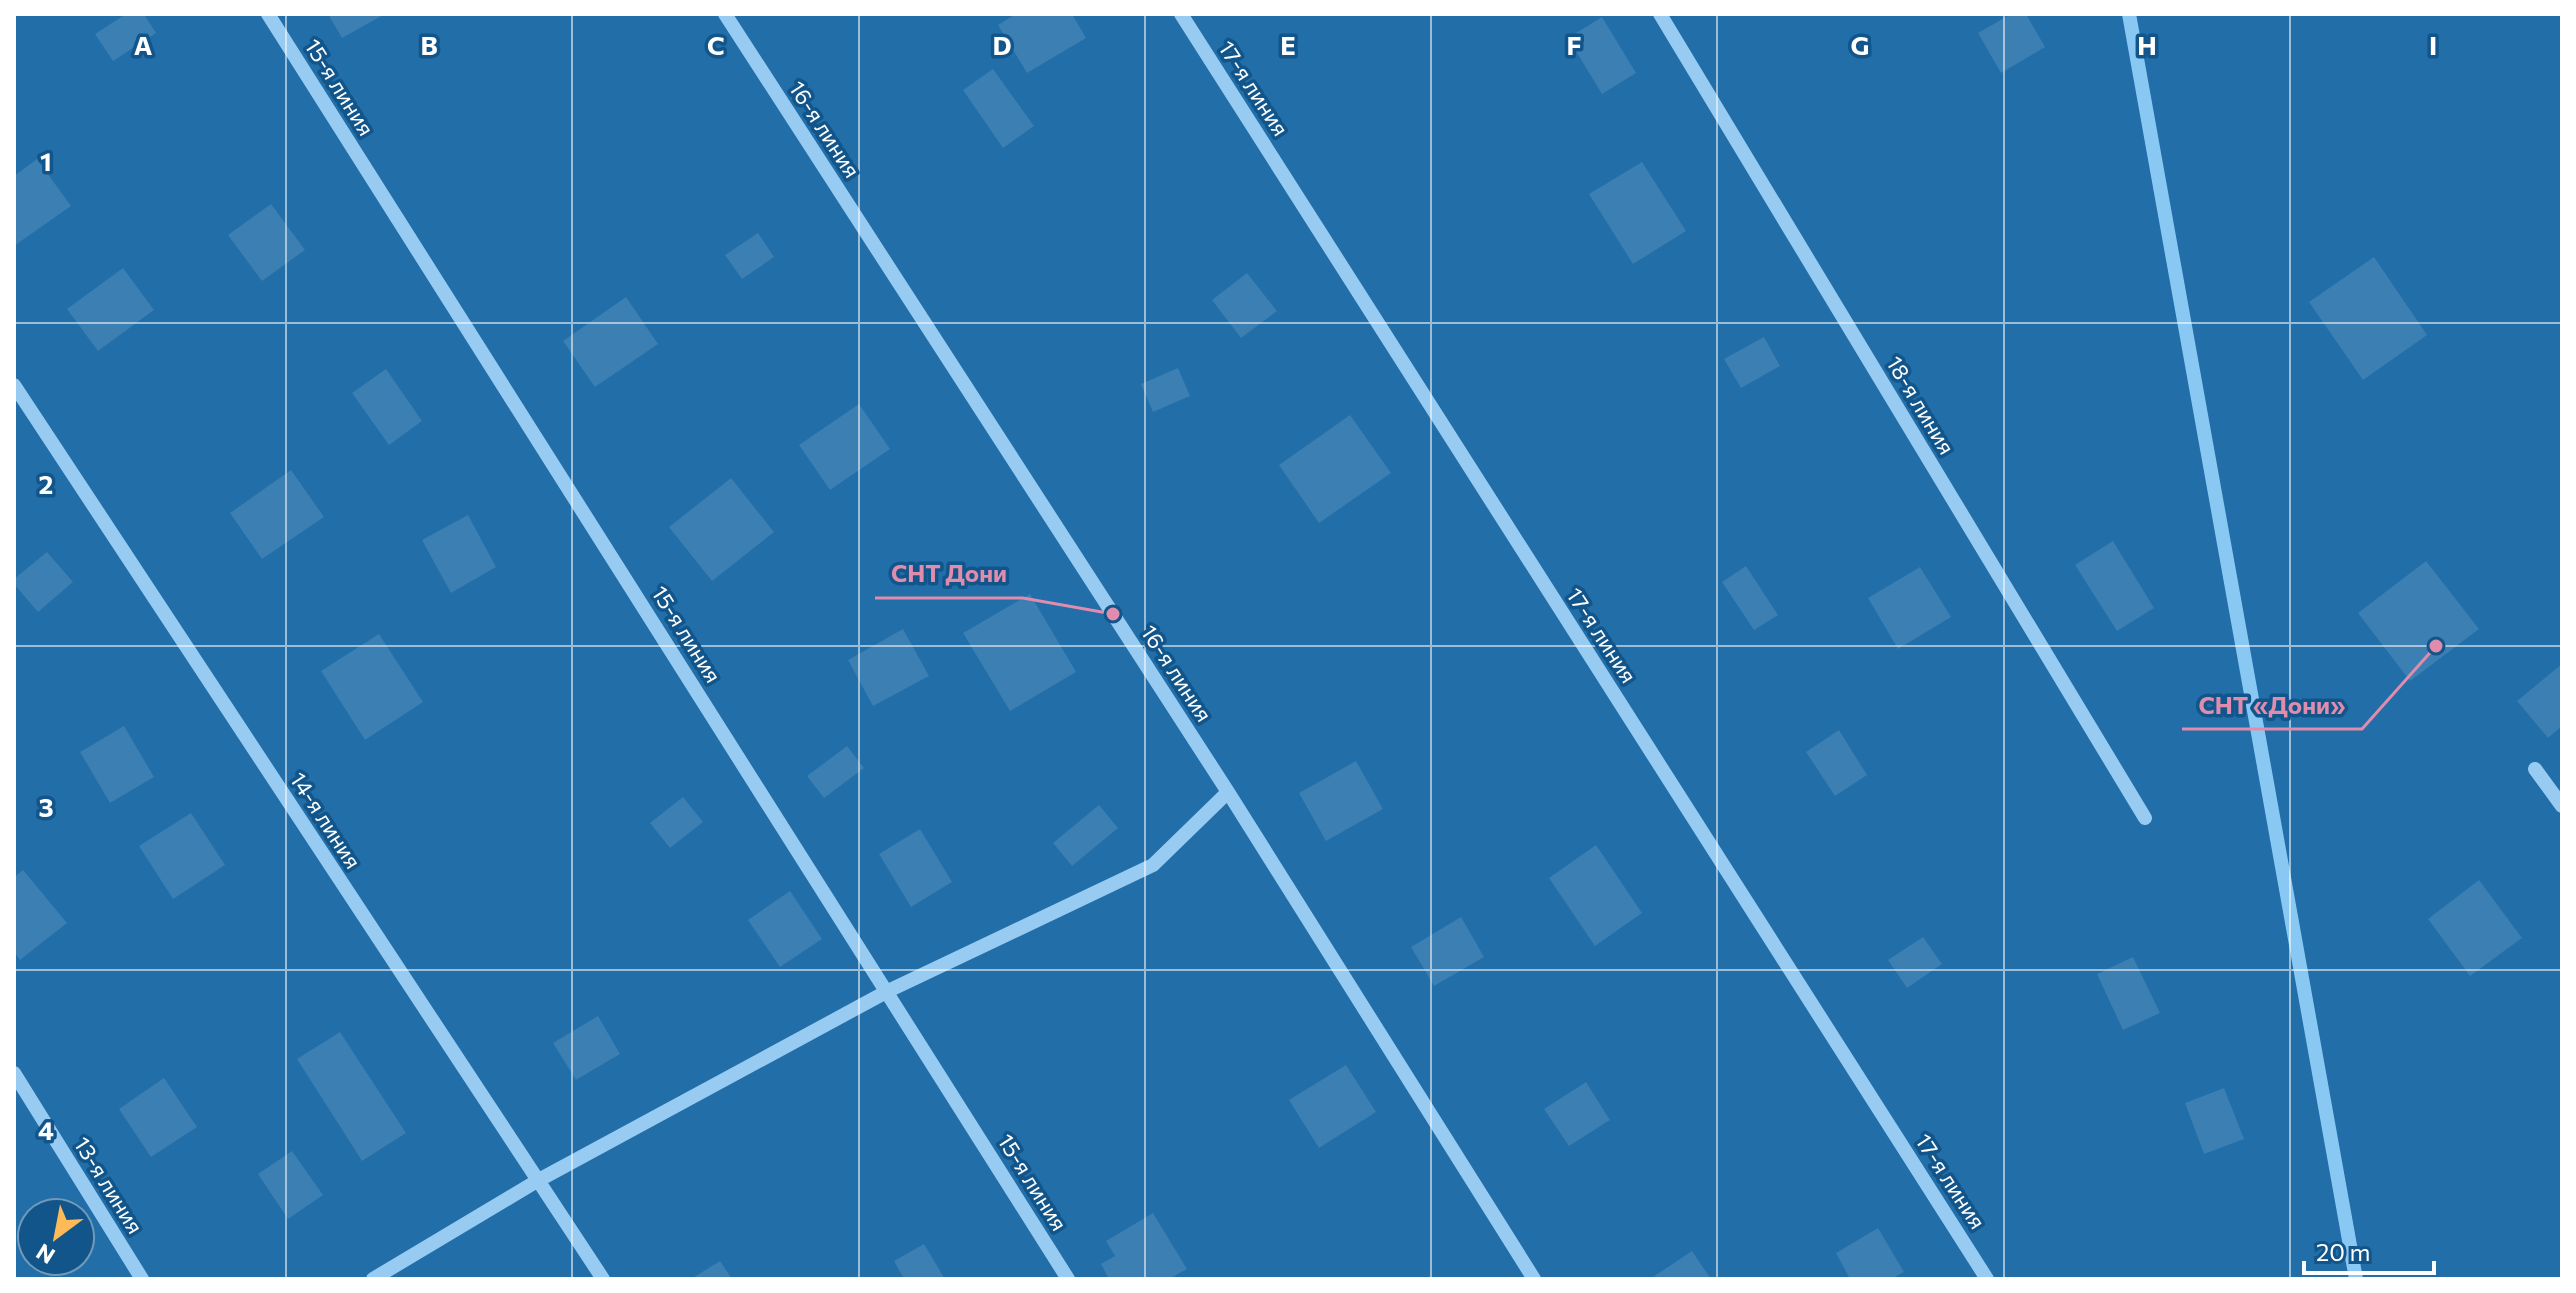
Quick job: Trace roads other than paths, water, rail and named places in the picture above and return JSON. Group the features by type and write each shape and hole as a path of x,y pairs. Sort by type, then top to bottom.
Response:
{"lane":[{"name":"15-я линия","path":"268,14 1068,1279"},
{"name":"16-я линия","path":"725,14 1228,792 1534,1279"},
{"name":"17-я линия","path":"1181,14 1987,1279"},
{"name":"18-я линия","path":"1660,14 2145,818"},
{"name":"14-я линия","path":"14,385 603,1279"},
{"path":"2535,769 2562,806"},
{"path":"373,1279 537,1181 888,991 1153,865 1228,792"},
{"name":"13-я линия","path":"14,1073 142,1279"}],"waterway":[{"path":"2129,14 2356,1279"}],"place":[{"name":"СНТ Дони","path":"1113,614"},
{"name":"СНТ «Дони»","path":"2436,646"}]}
